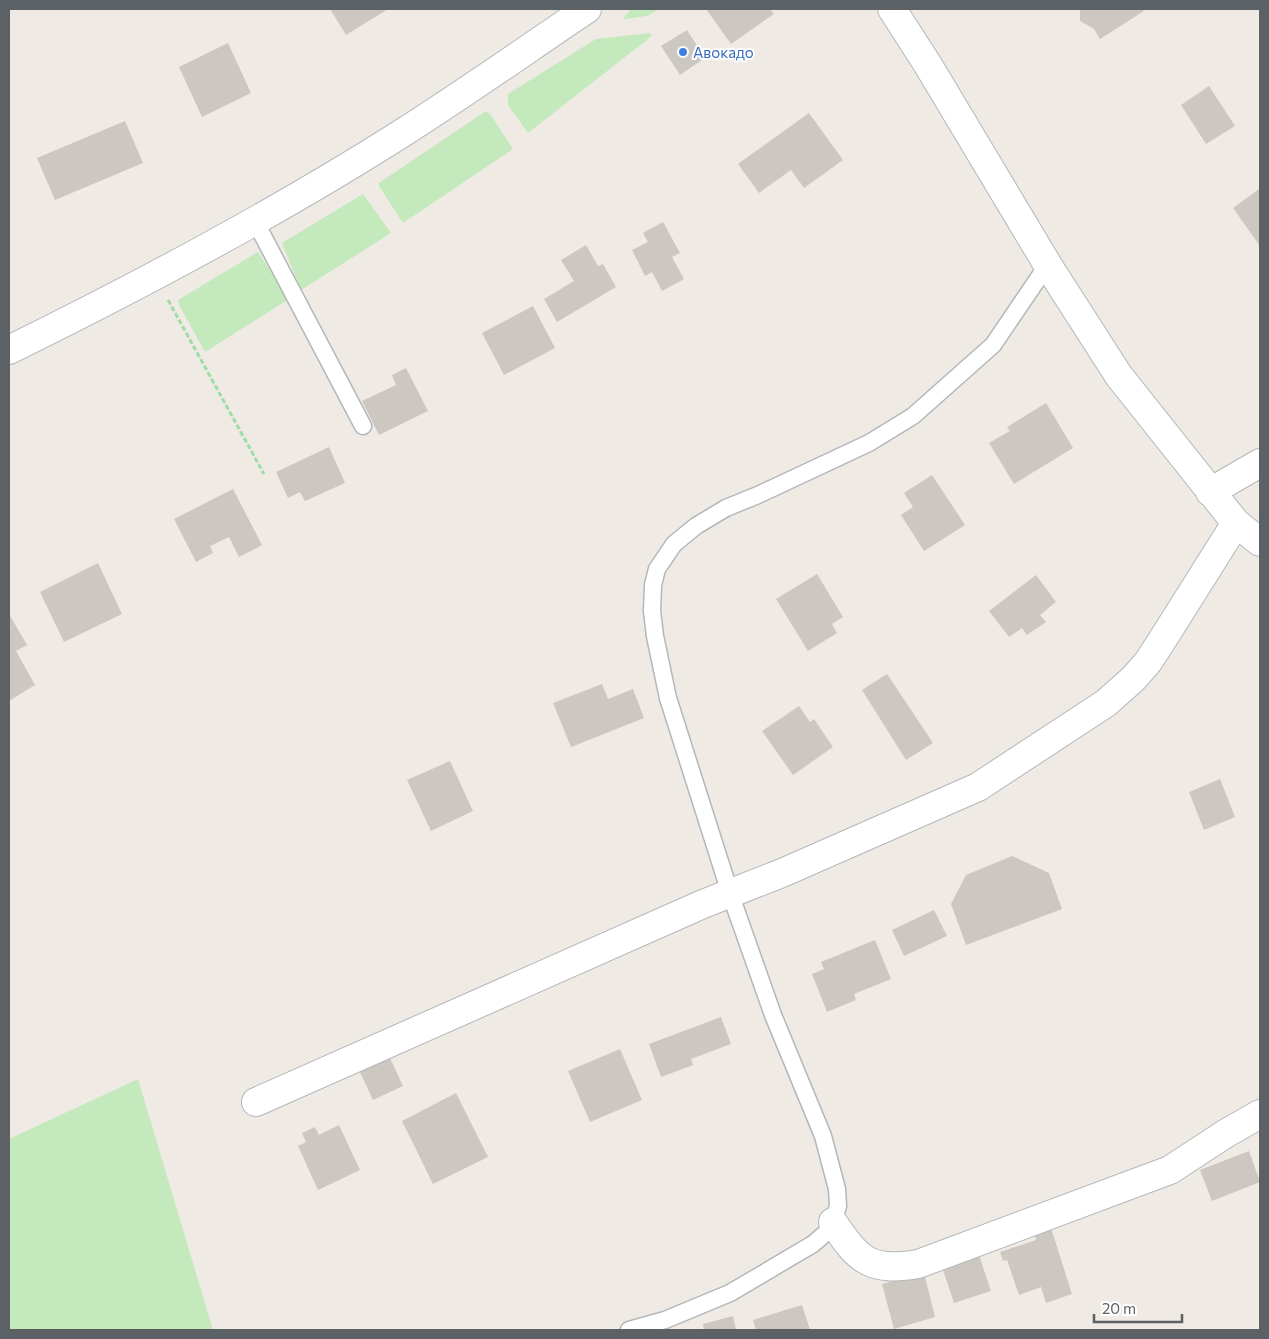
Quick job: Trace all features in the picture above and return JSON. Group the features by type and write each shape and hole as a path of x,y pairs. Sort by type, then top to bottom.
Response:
{"street":[{"path":"9,350 155,276 255,222 396,137 587,9"},
{"path":"892,9 1119,376 1236,523 1260,542"},
{"path":"1210,492 1260,463"},
{"path":"256,1102 694,908 830,853 978,787 1106,704 1133,679 1148,662 1236,523"},
{"path":"833,1222 848,1246 865,1260 885,1267 918,1264 1170,1170 1225,1134 1260,1114"}],"lane":[{"path":"255,222 363,426"},
{"path":"629,1330 665,1320 730,1293 813,1244 828,1230 833,1222 838,1206 837,1188 823,1136 774,1015 730,893 668,698 652,611 652,585 657,568 674,544 696,526 726,508 758,495 869,442 913,416 993,345 1048,264"}],"path":[{"path":"155,276 264,474"}],"green space":[{"path":"631,9 659,9 647,16 623,19"},
{"path":"650,33 652,35 648,39 528,133 508,105 508,94 596,39"},
{"path":"486,111 490,114 513,149 403,223 379,186 379,183"},
{"path":"363,194 391,233 301,290 282,243"},
{"path":"258,252 289,299 205,352 178,300"},
{"path":"138,1079 213,1330 9,1330 9,1139"}],"building":[{"path":"330,9 388,9 346,35"},
{"path":"706,9 770,9 774,14 731,44"},
{"path":"1080,9 1142,9 1144,11 1100,39 1094,29 1080,21"},
{"name":"Авокадо","path":"687,30 705,58 680,75 661,46"},
{"path":"228,43 251,93 202,117 179,67"},
{"path":"1209,86 1235,126 1206,144 1181,105"},
{"path":"809,113 843,160 804,188 791,170 759,193 738,164"},
{"path":"125,121 143,163 55,200 37,158"},
{"path":"1259,189 1260,192 1260,246 1233,208"},
{"path":"663,222 680,253 672,257 684,279 662,291 652,272 645,276 632,250 648,242 643,233"},
{"path":"586,245 598,266 603,264 616,287 557,322 544,299 574,281 561,260"},
{"path":"533,306 555,348 504,375 482,333"},
{"path":"406,368 428,411 379,435 362,401 396,385 392,375"},
{"path":"1046,403 1073,448 1014,484 989,443 1010,431 1007,427"},
{"path":"329,447 345,483 305,501 300,492 288,498 276,472"},
{"path":"932,475 965,525 924,551 901,515 913,507 904,493"},
{"path":"233,489 262,545 239,557 229,537 210,546 213,553 196,562 174,519"},
{"path":"98,563 122,614 64,642 40,592"},
{"path":"817,574 843,617 832,624 837,633 808,651 776,599"},
{"path":"1036,575 1056,602 1040,615 1046,622 1027,635 1022,628 1009,637 989,611"},
{"path":"9,614 27,645 16,651 35,685 9,701"},
{"path":"887,674 933,743 906,760 862,690"},
{"path":"602,684 608,699 633,689 644,718 571,747 553,703"},
{"path":"799,706 810,722 814,719 833,747 793,775 762,731"},
{"path":"450,761 473,811 431,831 407,780"},
{"path":"1220,779 1235,817 1204,830 1189,792"},
{"path":"1012,856 1049,873 1062,909 966,945 951,904 966,875"},
{"path":"934,910 947,936 904,956 892,930"},
{"path":"875,940 891,979 854,994 856,1000 827,1012 812,974 824,969 821,962"},
{"path":"721,1017 731,1044 691,1059 693,1065 661,1077 649,1044"},
{"path":"620,1049 642,1100 590,1122 568,1071"},
{"path":"389,1056 403,1086 373,1100 359,1070"},
{"path":"456,1093 488,1157 433,1184 402,1121"},
{"path":"339,1125 360,1170 318,1190 298,1146 306,1142 302,1133 315,1127 319,1135"},
{"path":"1249,1151 1260,1182 1212,1201 1200,1170"},
{"path":"1050,1225 1072,1294 1046,1303 1041,1287 1019,1295 1007,1260 1003,1261 1000,1252 1036,1240 1034,1231"},
{"path":"979,1255 991,1291 954,1303 942,1267"},
{"path":"924,1273 935,1317 894,1329 882,1284"},
{"path":"802,1305 810,1330 756,1330 753,1320"},
{"path":"733,1316 736,1330 704,1330 703,1324"}],"place":[{"name":"Авокадо","path":"683,52"}]}
